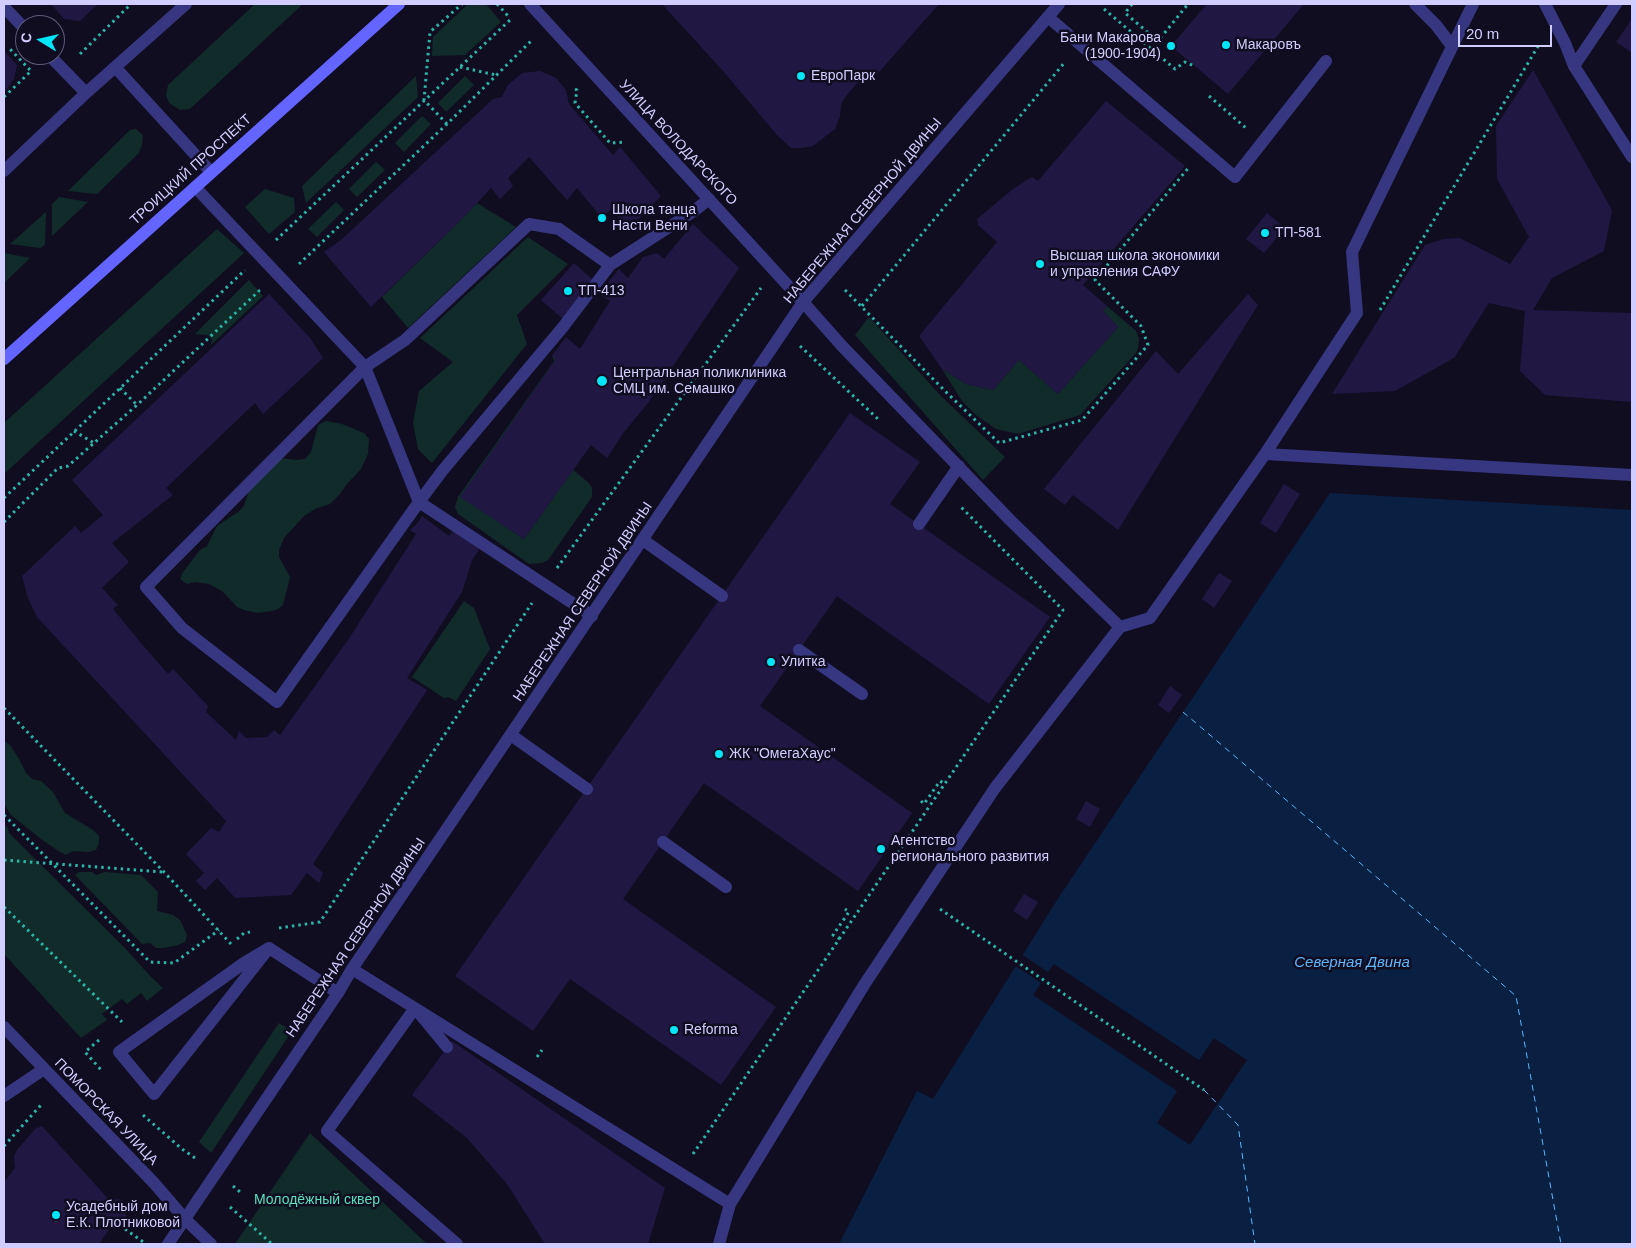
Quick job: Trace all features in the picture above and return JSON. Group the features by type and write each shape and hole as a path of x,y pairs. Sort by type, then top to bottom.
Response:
{"main road":[{"name":"ТРОИЦКИЙ ПРОСПЕКТ","path":"4,359 399,4"}],"street":[{"path":"4,171 86,93 186,4"},
{"name":"УЛИЦА ВОЛОДАРСКОГО","path":"530,4 804,302 842,346 1010,520 1120,627"},
{"name":"НАБЕРЕЖНАЯ СЕВЕРНОЙ ДВИНЫ","path":"168,1244 804,302 1059,4"},
{"path":"1415,4 1436,25 1452,46"},
{"path":"719,1244 730,1204 858,993 995,788 1120,627 1150,618 1265,454 1357,312 1352,252 1473,4"},
{"path":"1545,4 1554,19 1574,66 1632,157"},
{"path":"1574,66 1616,4"},
{"path":"4,7 15,19"},
{"path":"1048,18 1235,177 1326,61"},
{"path":"59,65 86,93"},
{"path":"115,67 211,172"},
{"path":"195,187 365,367 419,502 592,616"},
{"path":"610,265 559,229 529,224 405,340 365,367 146,587 182,628 277,702 419,502 563,327 610,265 694,211 709,199"},
{"path":"1265,454 1632,474"},
{"path":"919,524 959,466"},
{"path":"643,540 722,596"},
{"path":"799,650 862,694"},
{"path":"511,736 587,789"},
{"path":"663,842 726,887"},
{"path":"270,948 154,1094 119,1052 244,963 270,948"},
{"path":"270,948 338,993"},
{"path":"352,969 730,1204"},
{"path":"415,1008 447,1047"},
{"path":"415,1008 327,1131 457,1244"},
{"name":"ПОМОРСКАЯ УЛИЦА","path":"4,1027 154,1183 185,1219 211,1244"},
{"path":"4,1096 44,1069"}],"path":[{"path":"4,97 31,71 64,70 131,4"},
{"path":"447,124 424,100 430,32 462,4"},
{"path":"1132,4 1125,13 1158,41 1188,4"},
{"path":"1104,9 1175,69 1185,62 1194,66"},
{"path":"1377,315 1554,19"},
{"path":"4,522 58,468 68,466 137,405 259,291 283,279 447,124 531,41"},
{"path":"4,42 31,71"},
{"path":"862,306 1080,45"},
{"path":"460,67 497,75"},
{"path":"577,90 575,103 610,143 629,142"},
{"path":"1210,96 1251,133"},
{"path":"845,290 999,443 1082,420 1148,344 1141,326 1095,280 1190,166"},
{"path":"246,269 250,276"},
{"path":"254,284 259,291"},
{"path":"272,929 320,922 544,586 764,284"},
{"path":"799,345 883,424"},
{"path":"120,388 137,405"},
{"path":"74,432 94,443"},
{"path":"692,1156 1063,610 943,489"},
{"path":"4,708 164,872 231,944 244,933 253,932"},
{"path":"921,801 924,804 940,781 945,784"},
{"path":"4,815 150,962 174,963 219,930"},
{"path":"4,860 164,872"},
{"path":"923,897 1204,1090"},
{"path":"4,908 122,1022"},
{"path":"840,939 833,935 849,912 845,909"},
{"path":"114,1028 130,1017"},
{"path":"100,1040 84,1052 104,1073"},
{"path":"4,1146 41,1105"},
{"path":"143,1114 182,1149"},
{"path":"230,1207 272,1244"},
{"path":"124,1229 146,1244"}],"green space":[{"path":"255,4 303,4 190,109 180,110 169,103 166,95 168,85"},
{"path":"468,4 486,4 501,22 465,55 432,56 433,37"},
{"path":"416,76 418,97 306,203 302,186"},
{"path":"465,76 474,85 446,112 438,103"},
{"path":"422,116 431,124 404,152 395,143"},
{"path":"136,129 143,135 139,153 97,194 68,191 130,130"},
{"path":"376,162 385,170 357,197 349,189"},
{"path":"265,189 294,198 295,212 269,234 245,207"},
{"path":"59,197 88,202 52,236 52,204"},
{"path":"336,202 344,210 317,237 308,229"},
{"path":"477,203 516,227 408,328 382,297"},
{"path":"46,212 45,245 40,248 10,244"},
{"path":"217,229 244,253 4,474 4,423"},
{"path":"528,237 568,264 517,315 527,344 432,463 418,449 413,423 419,391 453,362 420,338"},
{"path":"4,253 30,258 4,283"},
{"path":"249,280 263,296 211,345 212,340 208,335 195,334"},
{"path":"1107,306 1136,331 1139,339 1138,348 1136,353 1080,415 1018,434 996,429 976,415 962,401 942,369 966,384 993,390 1019,360 1058,394 1118,327 1103,311"},
{"path":"869,317 941,396 1005,457 983,480 855,335"},
{"path":"552,356 556,359 461,497 524,539 573,470 588,482 592,488 592,497 548,560 542,563 529,564 458,514 455,507 458,497 554,361"},
{"path":"326,421 342,424 364,433 369,439 368,454 361,469 330,504 315,509 304,516 284,538 279,550 279,557 290,577 283,605 278,609 258,613 244,610 237,607 222,591 209,584 195,582 187,584 180,579 183,572 200,550 207,546 217,526 244,506 252,481 280,458 305,459 311,452 318,425"},
{"path":"464,601 474,608 490,649 456,701 448,697 444,698 412,677"},
{"path":"4,741 10,745 26,773 32,779 41,781 53,792 65,813 93,830 99,836 96,850 89,852 73,851 66,855 41,839 11,815 4,804"},
{"path":"4,824 8,828 9,833 163,988 147,1001 141,993 127,1004 122,999 102,1014 107,1020 81,1038 4,954"},
{"path":"79,872 92,872 96,875 105,872 141,875 158,892 157,911 173,915 180,920 187,935 185,942 164,948 156,948 150,943 142,944 75,875"},
{"path":"279,1023 292,1031 211,1153 199,1142"},
{"name":"Молодёжный сквер","path":"310,1133 427,1244 235,1244"}],"water":[{"name":"Северная Двина","path":"1330,493 1632,510 1632,1244 839,1244 917,1091 933,1099 1057,900"}],"pier":[{"path":"1021,954 1048,972 1054,964 1199,1060 1214,1038 1247,1060 1190,1145 1157,1123 1177,1091 1033,995 1041,983 1014,965"}],"building":[{"path":"51,4 98,4 80,21 65,19 65,15 61,15"},
{"name":"ЕвроПарк","path":"662,4 939,4 872,80 857,83 847,95 841,104 840,116 835,129 813,146 791,148 777,135 723,71"},
{"path":"1207,4 1304,4 1228,94 1171,46"},
{"path":"1632,19 1632,53 1616,42"},
{"path":"4,51 17,65 14,79 4,93"},
{"path":"1533,70 1612,210 1604,251 1552,278 1533,310 1632,313 1632,402 1545,395 1520,371 1525,311 1489,303 1454,358 1395,391 1332,394 1425,245 1444,239 1460,238 1510,264 1529,237 1497,179 1496,126"},
{"path":"540,71 556,78 566,90 569,104 613,155 620,147 661,196 628,230 611,209 602,218 577,188 567,200 529,157 508,178 513,186 500,199 491,188 463,218 371,307 324,252 341,240 493,99 502,97 508,85 522,73"},
{"name":"Высшая школа экономики и управления САФУ","path":"1106,101 1185,166 1083,285 1107,306 1103,311 1118,327 1058,394 1019,360 993,390 966,384 942,369 919,336 997,242 978,225 977,219 1013,189 1032,177 1038,181"},
{"name":"ТП-581","path":"1267,213 1285,228 1264,253 1246,239"},
{"name":"Центральная поликлиника СМЦ им. Семашко","path":"693,224 739,268 648,403 624,432 607,458 591,445 524,539 460,497 556,359 552,356 566,337 580,349 610,301 602,296 609,281 619,269 628,278 643,257 657,253 664,259"},
{"name":"ТП-413","path":"574,263 595,282 563,319 541,300"},
{"path":"269,294 310,338 323,358 263,414 255,403 166,488 173,495 112,543 129,562 102,588 118,605 113,609 141,643 168,674 173,669 208,706 206,712 236,740 239,731 246,738 267,737 274,730 280,735 350,637 416,534 410,530 422,516 449,536 453,531 480,548 472,560 462,592 407,678 427,690 313,864 323,873 319,883 307,873 291,895 235,898 217,878 205,890 196,881 204,873 186,854 211,828 219,832 226,821 37,617 28,598 22,576 75,526 81,533 103,515 72,480"},
{"path":"1248,294 1258,305 1118,530 1073,495 1065,505 1044,489 1156,351 1178,374"},
{"name":"ЖК \"ОмегаХаус\"","path":"850,413 920,462 890,504 1050,617 989,704 837,596 760,706 912,813 858,891 704,783 623,899 776,1007 721,1085 570,979 533,1031 455,976"},
{"path":"1284,484 1300,494 1276,533 1260,523"},
{"path":"1219,573 1232,581 1214,608 1202,599"},
{"path":"1170,686 1182,695 1169,713 1158,705"},
{"path":"1086,801 1100,809 1090,827 1076,819"},
{"path":"1024,894 1038,902 1027,920 1013,911"},
{"path":"452,1041 665,1188 648,1244 545,1244 507,1184 467,1138 412,1095"},
{"path":"42,1126 112,1203 116,1199 122,1200 127,1219 123,1222 115,1221 99,1244 4,1244 4,1182 15,1168 14,1157 17,1150 35,1129"}],"ferry route":[{"path":"1183,712 1516,996 1561,1244"},
{"path":"1204,1090 1238,1125 1255,1244"}],"place":[{"name":"Макаровъ","path":"1226,45"},
{"name":"Бани Макарова (1900-1904)","path":"1171,46"},
{"name":"ЕвроПарк","path":"801,76"},
{"name":"Школа танца Насти Вени","path":"602,218"},
{"name":"ТП-581","path":"1265,233"},
{"name":"Высшая школа экономики и управления САФУ","path":"1040,264"},
{"name":"ТП-413","path":"568,291"},
{"name":"Центральная поликлиника СМЦ им. Семашко","path":"602,381"},
{"name":"Улитка","path":"771,662"},
{"name":"ЖК \"ОмегаХаус\"","path":"719,754"},
{"name":"Агентство регионального развития","path":"881,849"},
{"name":"Reforma","path":"674,1030"},
{"name":"Усадебный дом Е.К. Плотниковой","path":"56,1215"}]}
